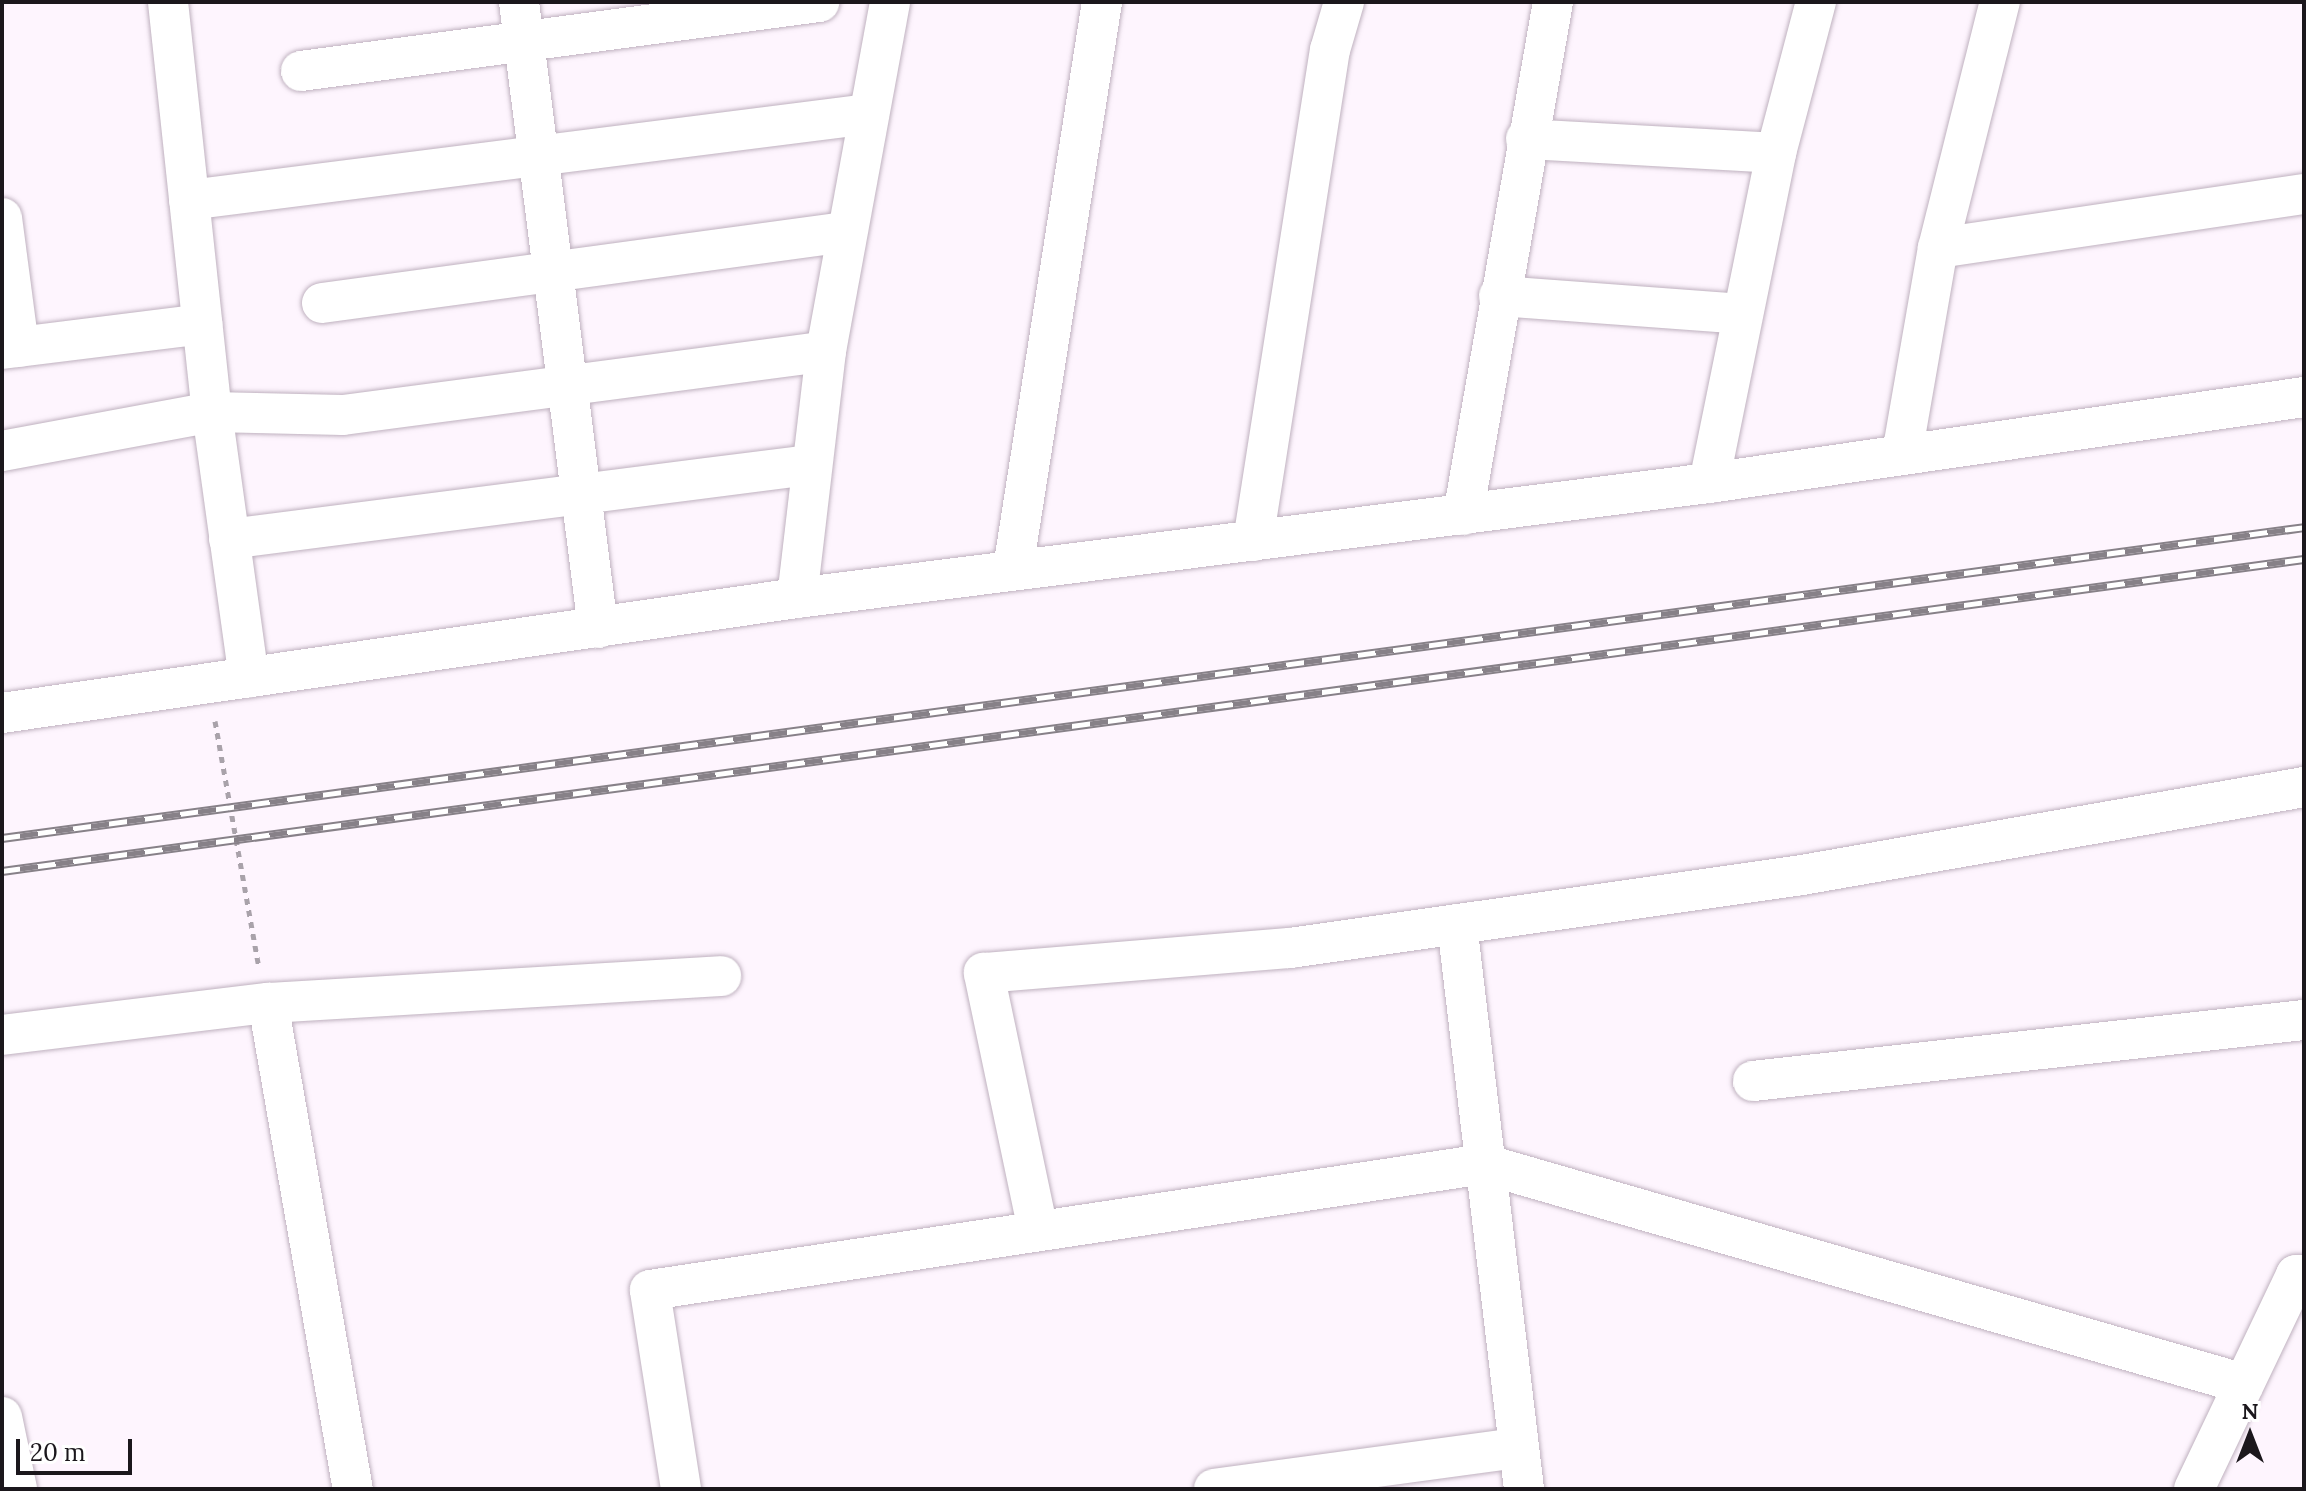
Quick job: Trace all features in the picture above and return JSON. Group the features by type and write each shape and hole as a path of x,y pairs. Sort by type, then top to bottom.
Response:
{"street":[{"path":"168,2 212,412 249,677"},
{"path":"519,2 556,273 598,628"},
{"path":"301,71 819,2"},
{"path":"797,598 809,465 826,351 890,2"},
{"path":"1013,569 1102,2"},
{"path":"1253,541 1330,50 1344,2"},
{"path":"1463,515 1526,139 1553,2"},
{"path":"1709,483 1776,153 1816,2"},
{"path":"1902,454 1938,248 2000,2"},
{"path":"189,200 541,158 868,114"},
{"path":"1526,139 1776,153"},
{"path":"1938,248 2304,194"},
{"path":"2,218 10,348 202,324"},
{"path":"322,303 846,232"},
{"path":"1499,296 1742,314"},
{"path":"2,451 212,412 343,415 826,351"},
{"path":"2,713 797,598 1709,483 2304,397"},
{"path":"229,539 809,465"},
{"path":"1038,1230 984,973 1290,948 1802,875 2304,787"},
{"path":"1457,924 1524,1489"},
{"path":"2,1035 268,1003 721,976"},
{"path":"268,1003 353,1489"},
{"path":"1753,1081 2304,1020"},
{"path":"681,1489 650,1290 1484,1164 2244,1384"},
{"path":"2194,1489 2296,1275 2304,1275"},
{"path":"2,1417 17,1489"},
{"path":"1214,1489 1518,1448"}],"path":[{"path":"209,683 239,876 268,1003"}],"railway":[{"path":"2,838 2304,527"},
{"path":"2,871 2304,559"}]}
